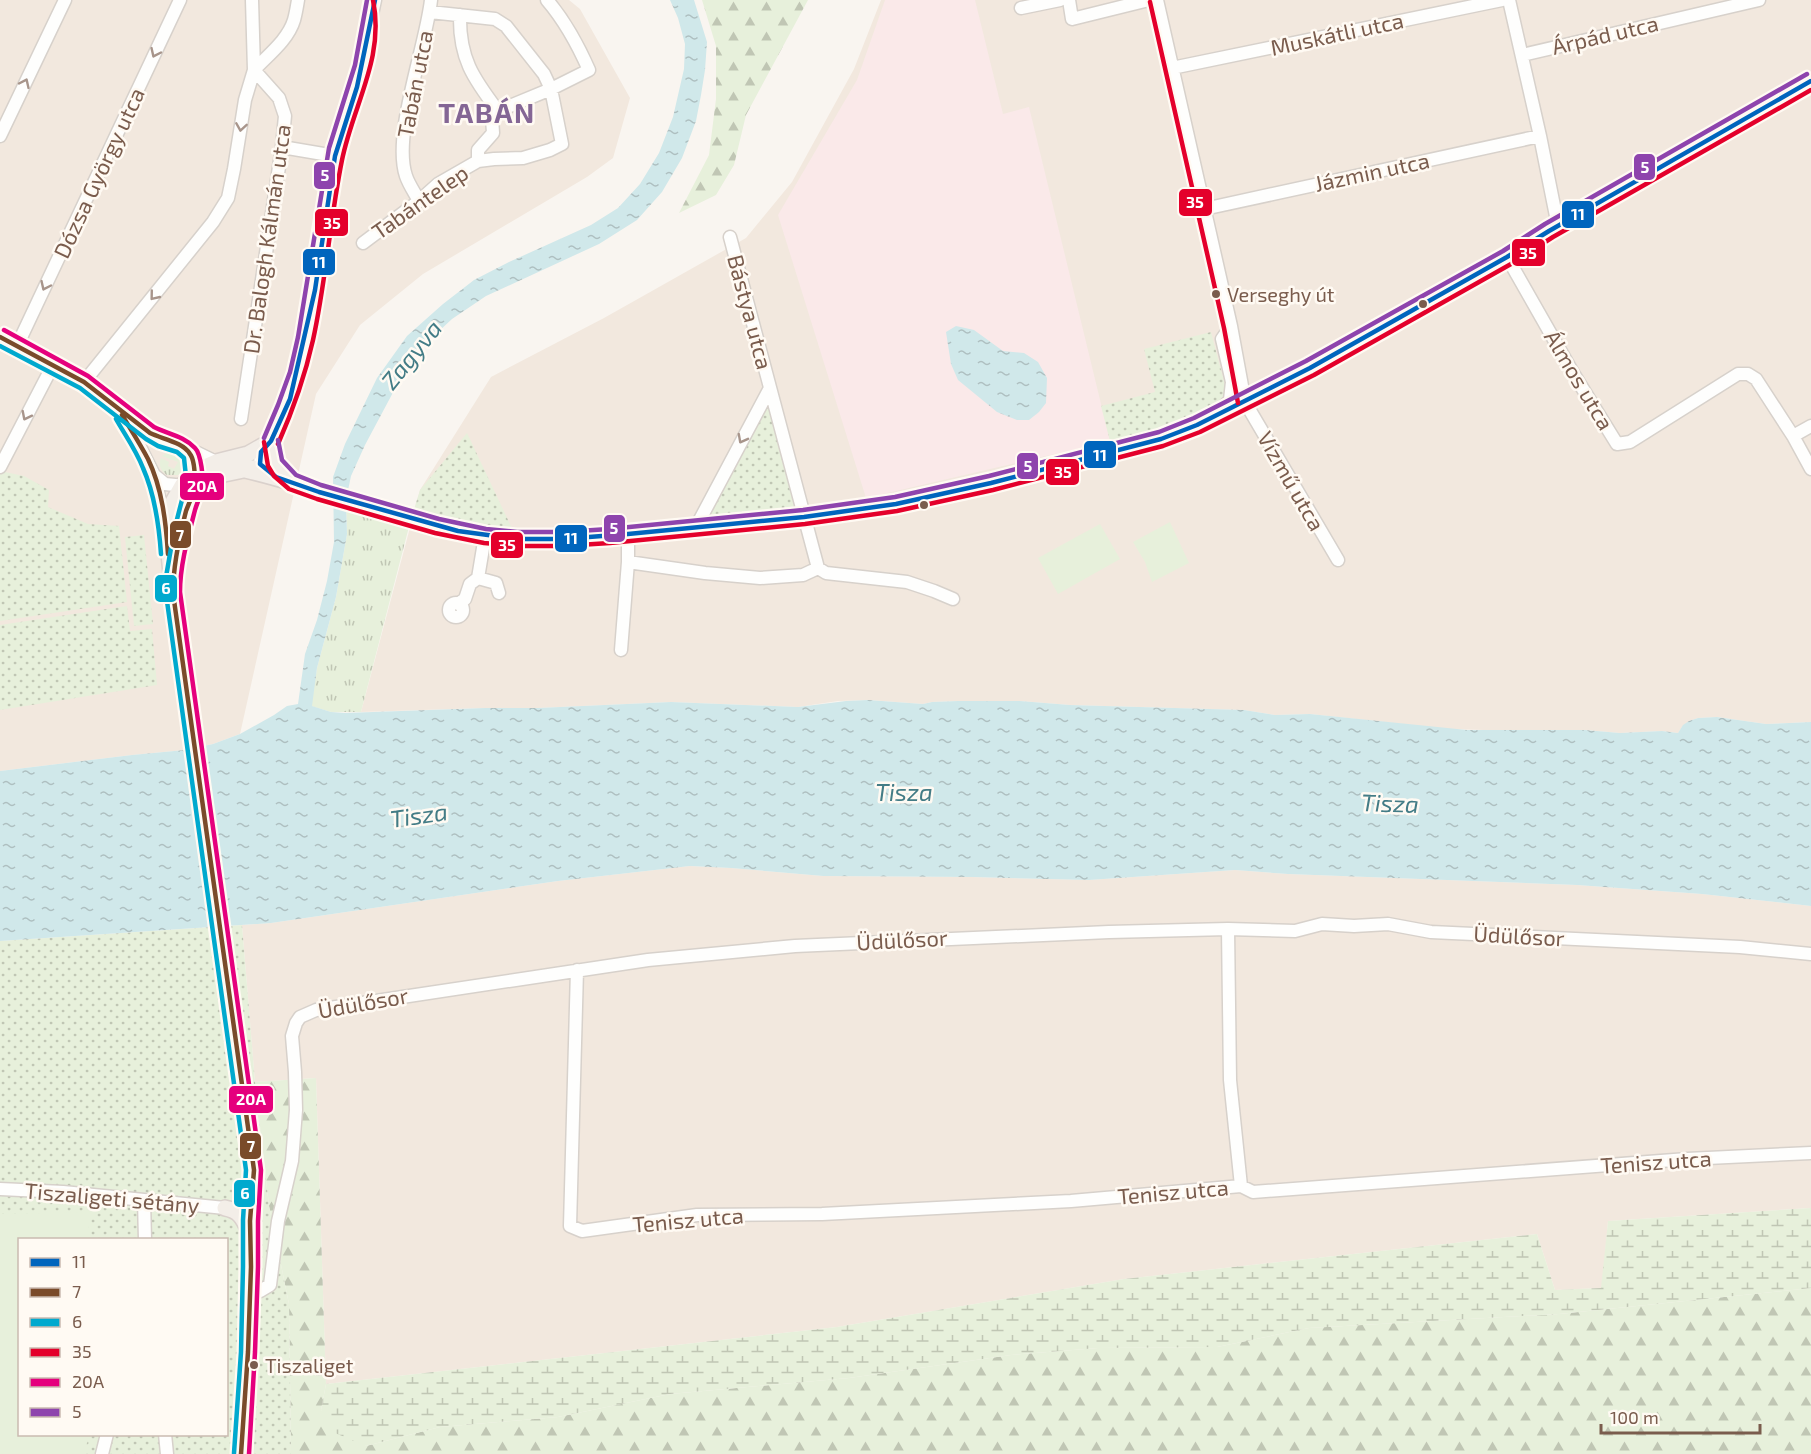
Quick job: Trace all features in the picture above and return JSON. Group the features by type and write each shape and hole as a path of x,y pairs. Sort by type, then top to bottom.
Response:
{"main road":[{"path":"216,462 253,467 319,492 411,519 458,531 517,539 610,536 804,517 896,504 991,483 1161,439 1212,419 1310,368 1507,257 1811,81"},
{"path":"173,578 167,534 173,502 190,482 216,462 259,450 271,441 275,464 292,482"},
{"path":"190,482 253,467"},
{"path":"190,482 190,498 181,532 173,578 173,593 254,1176 241,1454"},
{"path":"225,1209 243,1196 254,1176"},
{"path":"225,1209 251,1206"},
{"path":"225,1209 236,1211 241,1215 249,1232 251,1245"}],"street":[{"path":"0,136 64,0"},
{"name":"Dózsa György utca","path":"17,346 180,0"},
{"path":"84,382 213,222 228,198 245,100 254,70 252,0"},
{"path":"254,70 290,30 298,0"},
{"path":"365,0 370,28"},
{"path":"253,467 266,459 271,441 290,399 315,290 335,156 357,87 375,0"},
{"path":"460,15 460,32 467,64 498,111 589,70 580,50 548,0"},
{"path":"1022,8 1060,0"},
{"path":"1069,0 1072,19 1149,0"},
{"path":"1157,0 1231,326 1245,402"},
{"name":"Muskátli utca","path":"1172,68 1502,0"},
{"path":"1509,0 1558,226"},
{"name":"Árpád utca","path":"1522,55 1759,0"},
{"name":"Tabántelep","path":"363,243 438,184 478,161 523,158 562,144 551,89 544,74 506,26 495,19 460,15 431,6"},
{"name":"Tabán utca","path":"419,201 406,176 402,148 407,114 431,6"},
{"name":"Dr. Balogh Kálmán utca","path":"241,419 285,116 279,98 254,70"},
{"name":"Tabántelep","path":"478,161 478,150 493,133 492,118 498,111"},
{"name":"Jázmin utca","path":"1204,209 1540,136"},
{"path":"282,147 335,156"},
{"name":"Bástya utca","path":"730,237 804,517"},
{"name":"Álmos utca","path":"1507,257 1573,373 1617,444 1630,442 1738,374 1748,374 1756,379 1792,436"},
{"path":"1212,419 1230,400 1232,382 1222,339 1231,326"},
{"path":"0,337 84,382 161,440 181,445 216,462"},
{"path":"0,467 53,365"},
{"path":"696,527 770,388"},
{"name":"Vízmű utca","path":"1245,402 1338,560"},
{"path":"118,408 154,475 167,534"},
{"path":"1811,426 1792,436 1811,469"},
{"path":"154,475 165,484 190,482 194,461 187,449"},
{"path":"804,517 818,568 826,573 907,582 953,599"},
{"path":"621,650 628,534"},
{"path":"458,604 465,599 470,584 478,578 485,536"},
{"path":"628,562 760,578 803,575 818,568"},
{"path":"478,578 496,583 499,592"},
{"name":"Üdülősor","path":"250,1294 260,1292 270,1285 278,1221 292,1161 296,1110 292,1036 300,1017 308,1012 326,1008 648,960 795,946 988,936 1228,929 1295,931 1322,924 1354,926 1388,924 1431,932 1740,946 1811,954"},
{"path":"1228,929 1230,1080 1241,1186"},
{"name":"Tenisz utca","path":"577,970 570,1226 582,1231 697,1215 846,1213 1071,1201 1241,1186 1253,1192 1687,1159 1811,1153"},
{"name":"Tiszaligeti sétány","path":"0,1189 40,1190 225,1209"},
{"path":"144,1200 145,1238"},
{"path":"102,1454 106,1436"},
{"path":"165,1436 167,1454"}],"shaded area":[{"path":"0,0 569,0 580,9 630,98 613,158 587,177 423,274 360,325 316,394 240,734 213,744 185,750 0,771"},
{"path":"881,0 1811,0 1811,722 1766,724 1717,717 1698,718 1682,727 1678,733 1484,730 1449,729 1310,714 1275,715 1244,710 1070,705 1020,701 958,701 923,704 869,700 838,701 798,707 671,702 361,712 420,490 491,377 604,318 746,238 792,182 854,69"},
{"path":"885,0 975,0 1003,114 1029,107 1110,441 866,498 778,215 857,80"},
{"path":"690,866 823,876 1089,880 1235,870 1577,885 1702,894 1811,906 1811,1208 1608,1221 1602,1288 1555,1290 1537,1234 1124,1279 837,1327 326,1384 316,1078 255,1082 242,925 271,923 558,881"}],"green space":[{"path":"702,0 808,0 746,115 734,165 716,195 679,213 709,155 716,99 716,46"},
{"path":"1211,332 1226,389 1224,401 1208,417 1110,441 1101,406 1155,392 1144,349"},
{"path":"770,388 804,517 696,527"},
{"path":"467,433 517,539 411,519 420,490"},
{"path":"169,451 178,452 184,457 185,469 179,475 167,475 161,468 161,458 169,462 168,466 174,469 178,462 162,456"},
{"path":"0,471 24,476 49,490 48,507 88,524 119,526 127,602 0,621"},
{"path":"346,500 411,519 361,712 331,712 311,706 317,668 336,597 347,534"},
{"path":"1170,522 1189,563 1152,582 1145,562 1133,542"},
{"path":"1100,524 1120,559 1058,594 1038,558"},
{"path":"144,535 153,624 134,626 125,537"},
{"path":"127,606 130,631 152,629 157,685 0,710 0,625"},
{"path":"242,925 255,1082 269,1206 289,1304 291,1454 0,1454 0,941"},
{"path":"316,1078 326,1384 321,1410 366,1446 440,1427 558,1417 670,1394 849,1378 1011,1355 1098,1348 1217,1347 1309,1328 1559,1314 1811,1288 1811,1454 291,1454 289,1304 269,1206 255,1082"},
{"path":"1811,1208 1811,1288 1559,1314 1309,1328 1217,1347 1098,1348 1011,1355 849,1378 670,1394 558,1417 440,1427 366,1446 335,1433 321,1410 326,1384 837,1327 1124,1279 1537,1234 1555,1290 1601,1288 1608,1221"},
{"path":"90,1212 88,1238 18,1238 18,1436 90,1436 83,1454 0,1454 0,1214"}],"water":[{"path":"670,0 694,0 707,42 705,70 696,121 682,158 662,192 637,220 599,244 486,296 452,319 423,346 397,385 351,476 346,500 347,534 336,597 317,668 312,706 331,712 345,713 671,702 798,707 868,700 923,704 958,701 1020,701 1070,705 1244,710 1275,715 1310,714 1467,730 1585,730 1620,733 1662,731 1678,733 1683,725 1698,718 1717,717 1766,724 1811,722 1811,906 1702,894 1577,885 1235,870 1089,880 823,876 690,866 558,881 271,923 0,941 0,771 185,750 213,744 240,734 287,706 298,704 305,654 317,620 334,542 333,477 345,444 377,378 407,336 474,280 591,225 618,208 640,184 659,153 673,117 684,69 685,44"},
{"path":"956,326 974,330 1003,351 1024,353 1038,362 1047,378 1046,403 1039,412 1029,420 1017,420 997,412 958,380 951,364 946,332"}],"transit line":[{"name":"5","path":"264,438 290,372 298,337 329,148 355,65 367,0"},
{"name":"35","path":"278,444 298,393 313,340 342,160 366,81 375,42 376,21 373,0"},
{"name":"11","path":"375,0 357,87 335,156 315,290 290,399 271,441 261,452 260,464 276,477 319,492 458,531 517,539 563,539 628,534 804,517 896,504 991,483 1161,439 1197,425 1310,368 1811,81"},
{"name":"35","path":"1150,2 1224,328 1238,403"},
{"name":"5","path":"278,440 282,460 296,475 321,485 439,519 486,529 517,532 609,529 803,510 895,497 989,476 1159,432 1194,418 1306,361 1503,251 1545,224 1807,74"},
{"name":"35","path":"264,442 268,466 274,476 289,489 435,533 484,543 517,546 610,543 805,524 897,511 993,490 1163,446 1200,432 1314,375 1811,90"},
{"name":"20A","path":"4,330 88,376 154,427 186,441 195,448 200,461 203,484 185,551 180,592 261,1170 249,1454"},
{"name":"7","path":"0,337 84,382 150,433 182,446 190,454 194,464 195,485 179,542 173,593 254,1170 250,1221 248,1352 241,1454"},
{"name":"6","path":"0,346 80,388 146,439 158,446 177,452 184,458 187,486 174,531 166,577 166,594 246,1170 241,1352 234,1453"},
{"name":"7","path":"122,415 148,459 157,482 168,554"},
{"name":"6","path":"116,419 137,455 151,489 161,554"}],"place":[{"name":"Verseghy út","path":"1216,294"},
{"name":"Tiszaliget","path":"254,1365"}],"district":[{"name":"TABÁN","path":"487,113"}],"water label":[{"name":"Zagyva","path":"412,355"},
{"name":"Tisza","path":"904,793"},
{"name":"Tisza","path":"1390,804"},
{"name":"Tisza","path":"419,816"}]}
